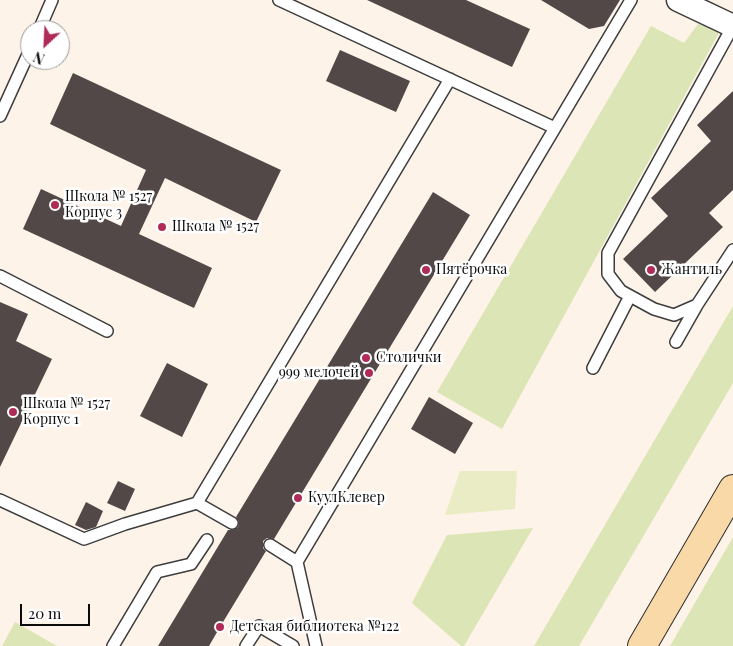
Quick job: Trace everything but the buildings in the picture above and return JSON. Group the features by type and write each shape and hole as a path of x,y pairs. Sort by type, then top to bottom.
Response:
{"main road":[{"path":"642,646 733,489"}],"street":[{"path":"678,0 733,26"}],"lane":[{"path":"43,20 52,0"},
{"path":"279,0 554,128"},
{"path":"316,646 297,562 632,0"},
{"path":"697,305 674,315 654,309 621,291 608,274 608,253 733,26"},
{"path":"0,116 21,70"},
{"path":"0,500 84,539 125,524 197,503 450,79"},
{"path":"676,342 697,305 733,250"},
{"path":"0,276 106,330"},
{"path":"592,368 630,296"},
{"path":"197,503 232,523"},
{"path":"113,646 158,572 191,564 207,540"},
{"path":"270,545 297,562"},
{"path":"246,646 259,626 293,646"}],"green space":[{"path":"701,20 720,31 502,429 437,392 651,26 684,43"},
{"path":"733,306 733,383 579,646 534,646"},
{"path":"460,471 517,471 515,509 445,515"},
{"path":"533,528 464,646 461,646 412,603 447,535"},
{"path":"733,537 733,646 670,646"},
{"path":"15,622 57,646 2,646"}],"place":[{"name":"Школа № 1527 Корпус 3","path":"55,205"},
{"name":"Школа № 1527","path":"162,227"},
{"name":"Пятёрочка","path":"426,270"},
{"name":"Жантиль","path":"651,270"},
{"name":"Столички","path":"366,358"},
{"name":"999 мелочей","path":"369,373"},
{"name":"Школа № 1527 Корпус 1","path":"13,412"},
{"name":"КуулКлевер","path":"298,498"},
{"name":"Детская библиотека №122","path":"220,627"}]}
